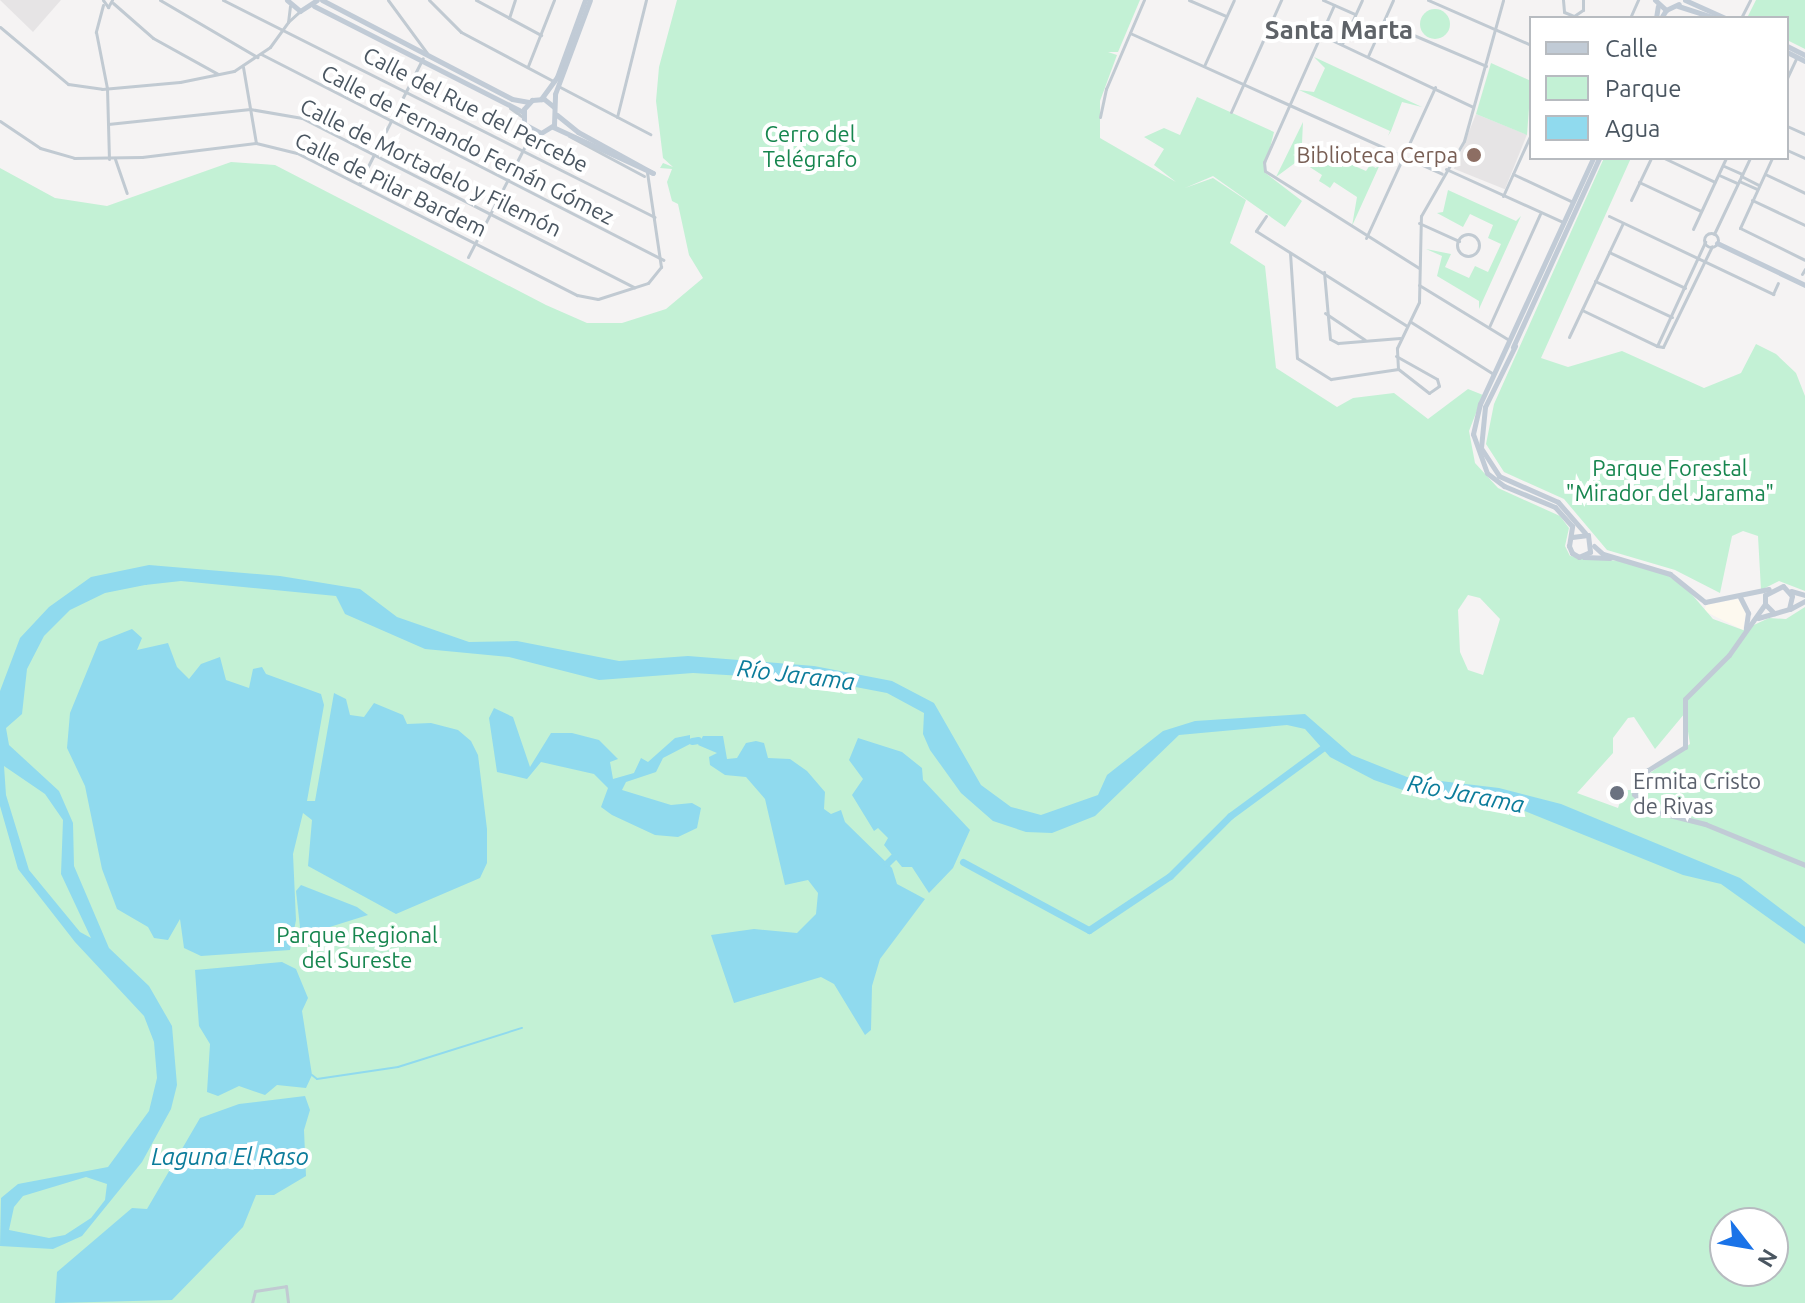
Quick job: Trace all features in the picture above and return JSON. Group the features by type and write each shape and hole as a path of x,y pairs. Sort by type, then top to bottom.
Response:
{"street":[{"name":"Calle de Fernando Fernán Gómez","path":"160,0 259,56 663,260"},
{"name":"Calle del Rue del Percebe","path":"223,0 654,217"},
{"path":"388,0 433,58"},
{"path":"429,0 461,32 650,134"},
{"path":"509,18 515,0"},
{"path":"528,66 554,0"},
{"path":"588,0 556,84 554,107 557,115 578,132 653,171 646,174"},
{"path":"617,117 646,0"},
{"path":"1100,117 1106,89 1144,0"},
{"path":"1189,0 1227,16"},
{"path":"1204,66 1234,0"},
{"path":"1231,112 1281,0"},
{"path":"1323,0 1355,14"},
{"path":"1342,44 1362,0"},
{"path":"1368,56 1393,0"},
{"path":"1428,0 1529,44"},
{"path":"1396,356 1426,372 1439,386 1429,393 1398,369 1396,356 1411,322 1419,285 1419,223 1442,174 1464,141 1503,0"},
{"path":"1563,0 1563,9 1571,16 1581,13 1583,0"},
{"path":"478,1 541,35"},
{"path":"318,2 529,102 541,99 556,84"},
{"path":"318,2 523,115"},
{"path":"0,27 68,84 107,88 210,78 243,67 259,56 300,11 318,2"},
{"path":"1682,2 1710,16"},
{"path":"1661,16 1682,2 1720,16"},
{"path":"127,193 112,158 107,88 97,45 101,12 109,3 203,67 222,75"},
{"path":"288,3 288,22"},
{"path":"288,3 300,11"},
{"path":"1657,3 1666,10"},
{"path":"1334,5 1264,162 1268,175 1419,268"},
{"path":"1383,22 1486,66"},
{"path":"0,36 4,31"},
{"path":"1130,33 1442,174"},
{"path":"1321,35 1466,101 1474,109"},
{"path":"1789,51 1805,61"},
{"path":"1789,74 1797,57"},
{"path":"359,184 422,60"},
{"path":"203,67 210,78"},
{"path":"243,67 254,109 256,143"},
{"path":"209,69 210,78"},
{"path":"1366,238 1435,87"},
{"path":"1466,101 1477,97"},
{"path":"541,99 554,107"},
{"path":"526,144 523,115 529,102"},
{"name":"Calle de Mortadelo y Filemón","path":"108,124 254,109 302,118 491,212 634,288"},
{"path":"552,128 557,115"},
{"name":"Calle de Pilar Bardem","path":"0,121 53,153 112,158 256,143 297,153 584,297 606,299 652,280 663,260"},
{"path":"526,126 537,133"},
{"path":"468,257 526,144 537,133 552,128 565,130 646,174"},
{"path":"1503,196 1529,138"},
{"path":"1595,160 1573,202 1485,407 1481,448 1499,476 1558,502 1603,554 1670,574 1705,602 1748,597 1765,603 1774,613"},
{"path":"1595,160 1475,421 1480,463 1504,486 1563,513 1572,537 1570,550 1583,557 1622,558"},
{"path":"1631,200 1650,160"},
{"path":"1668,160 1715,182"},
{"path":"1693,229 1725,160"},
{"path":"1688,289 1705,242 1714,234 1749,160"},
{"path":"1771,160 1742,230 1805,260"},
{"path":"1723,165 1740,179"},
{"path":"1446,169 1564,223"},
{"path":"646,174 663,260"},
{"path":"1513,174 1573,202"},
{"path":"1765,174 1805,193"},
{"path":"1719,175 1758,187"},
{"path":"1639,182 1701,211"},
{"path":"1752,200 1805,225"},
{"path":"1489,327 1541,213"},
{"path":"1266,216 1256,231 1408,327"},
{"path":"1609,216 1773,294 1778,283"},
{"path":"1419,223 1459,241 1474,236 1477,251 1462,254 1459,241"},
{"path":"1569,337 1623,223"},
{"path":"1582,310 1657,346 1714,245 1714,234"},
{"path":"1705,242 1805,285"},
{"path":"1609,252 1688,289"},
{"path":"1290,253 1297,358 1331,379 1398,369"},
{"path":"1802,274 1805,269"},
{"path":"1324,272 1327,336 1334,342 1401,339"},
{"path":"1595,281 1674,318"},
{"path":"1419,285 1512,341"},
{"path":"1325,313 1365,340"},
{"path":"1411,322 1495,375"},
{"path":"1572,537 1585,533"},
{"path":"1583,557 1593,545"},
{"path":"1748,597 1769,589 1786,588 1805,598 1789,609 1754,621"},
{"path":"1786,588 1792,596 1789,609"},
{"path":"1769,589 1765,603 1742,638 1685,699 1685,747 1640,778 1635,798 1649,810 1705,824 1805,865"},
{"path":"1739,597 1748,613 1742,638"},
{"path":"252,1303 255,1291 286,1286 288,1303"}],"shaded area":[{"path":"0,0 61,0 33,32"},
{"path":"1476,114 1527,135 1505,189 1454,169"},
{"path":"1738,599 1746,613 1743,630 1704,611 1706,605"}],"green space":[{"path":"677,0 1140,0 1118,52 1108,52 1117,55 1100,101 1100,138 1176,182 1154,165 1164,149 1144,137 1164,128 1180,135 1197,97 1274,132 1264,172 1302,201 1285,227 1213,176 1185,188 1213,178 1246,200 1230,243 1265,266 1276,368 1337,407 1353,398 1394,393 1428,419 1468,389 1483,395 1469,431 1475,463 1498,488 1560,516 1569,528 1565,546 1570,556 1619,561 1664,573 1688,590 1713,619 1743,630 1769,618 1786,619 1805,607 1805,1303 0,1303 0,168 55,198 107,206 231,162 275,165 546,305 587,323 622,323 666,309 703,278 689,255 678,204 672,201 667,182 672,169 660,168 663,163 673,167 663,158 656,101 659,67","holes":["1468,595 1480,598 1500,619 1483,675 1468,670 1460,652 1458,610","1685,713 1690,744 1646,776 1638,790 1624,790 1618,808 1577,793 1613,753 1613,738 1628,718 1634,717 1655,749"]},
{"path":"1756,0 1805,0 1805,49 1789,41 1789,16 1748,16"},
{"path":"1435,9 1441,10 1449,18 1449,30 1441,38 1435,39 1429,38 1421,30 1420,24 1421,18 1429,10"},
{"path":"1314,57 1422,107 1402,102 1388,136 1390,131 1299,90 1314,92 1325,68"},
{"path":"1491,63 1529,80 1527,135 1476,114"},
{"path":"1303,122 1302,143 1328,154 1331,148 1343,153 1341,160 1366,171 1370,165 1376,168 1386,151 1352,226 1357,197 1334,182 1330,188 1319,181 1322,175 1299,160 1276,177"},
{"name":"Parque Forestal \"Mirador del Jarama\"","path":"1603,160 1630,160 1541,358 1568,367 1622,351 1704,388 1741,373 1756,344 1776,354 1796,373 1805,396 1805,591 1779,581 1761,590 1758,536 1743,531 1732,536 1720,593 1675,570 1607,550 1564,499 1504,472 1486,444 1494,404"},
{"path":"1448,190 1516,221 1521,216 1479,309 1479,301 1437,276 1442,256 1426,249 1451,254 1445,267 1469,278 1475,266 1488,272 1501,244 1488,238 1493,225 1470,214 1463,227 1437,213 1443,212"}],"water":[{"path":"149,565 280,576 360,589 397,617 469,642 517,641 619,661 688,656 814,666 892,681 934,703 981,785 1011,807 1041,815 1098,795 1107,775 1163,731 1195,721 1305,714 1352,755 1407,777 1499,788 1561,804 1740,878 1805,927 1805,944 1721,884 1683,875 1522,810 1426,798 1374,780 1330,757 1305,729 1287,725 1179,735 1095,816 1052,833 1026,832 993,821 961,793 930,750 923,734 924,713 887,693 824,681 693,673 599,680 509,657 425,649 345,614 336,596 181,581 145,585 105,593 70,610 44,636 27,669 22,714 6,728 9,745 59,791 73,823 74,866 109,948 149,986 172,1026 177,1085 171,1109 142,1162 82,1236 53,1249 0,1246 1,1198 18,1184 108,1167 149,1111 157,1078 154,1042 144,1016 75,942 18,869 0,806 0,691 20,638 49,607 91,577","holes":["4,766 45,794 63,820 61,874 91,938 80,932 29,870 6,795","86,1177 107,1184 105,1200 91,1218 65,1235 49,1238 9,1230 14,1207 23,1196"]},
{"path":"132,629 142,638 137,650 168,643 177,667 189,679 201,664 220,657 226,680 249,688 253,669 262,667 266,674 321,694 324,705 307,801 315,801 334,693 346,699 350,715 364,717 374,703 403,715 407,724 431,723 458,730 471,741 478,755 487,829 487,863 480,878 396,914 308,866 312,820 303,813 293,854 296,920 290,950 201,956 184,948 180,919 168,940 154,938 148,927 117,909 102,869 85,786 67,748 70,713 99,642"},
{"path":"494,708 513,717 530,767 551,733 572,733 599,740 618,759 610,762 613,779 634,773 641,758 648,762 675,738 690,735 690,744 663,758 656,772 626,782 622,790 671,805 692,803 701,808 697,828 678,837 655,835 612,815 601,807 608,788 594,774 541,762 527,779 497,772 489,718"},
{"path":"703,736 723,736 727,759 737,758 746,743 756,741 764,743 768,758 790,759 807,771 825,792 824,809 831,814 841,810 845,822 892,868 897,884 925,899 880,959 872,986 871,1030 865,1035 834,984 821,977 734,1003 711,935 754,929 797,933 816,914 818,893 808,880 785,885 765,799 746,777 725,775 710,765 709,757 717,753 698,745"},
{"path":"858,738 902,752 922,768 923,780 970,830 953,868 929,893 912,867 902,867 884,845 888,838 878,828 874,831 852,795 863,779 849,760"},
{"path":"301,885 357,907 368,915 301,936 296,891"},
{"path":"282,962 296,969 308,998 302,1011 312,1075 306,1088 277,1085 265,1095 239,1086 218,1096 207,1092 210,1044 199,1026 195,970"},
{"name":"Laguna El Raso","path":"305,1096 310,1110 304,1130 306,1176 274,1195 256,1195 243,1227 172,1300 55,1303 57,1272 132,1208 147,1209 200,1118 239,1104"}],"waterway":[{"path":"692,741 698,740"},
{"path":"963,862 1089,930 1170,876 1230,816 1328,744"},
{"name":"Río Jarama","path":"887,863 894,856"},
{"path":"312,1075 317,1079 398,1067 522,1028"}],"place":[{"name":"Biblioteca Cerpa","path":"1474,155"},
{"name":"Ermita Cristo de Rivas","path":"1617,793"}],"district":[{"name":"Santa Marta","path":"1339,30"}],"park label":[{"name":"Cerro del Telégrafo","path":"810,146"},
{"name":"Parque Regional del Sureste","path":"357,946"}]}
